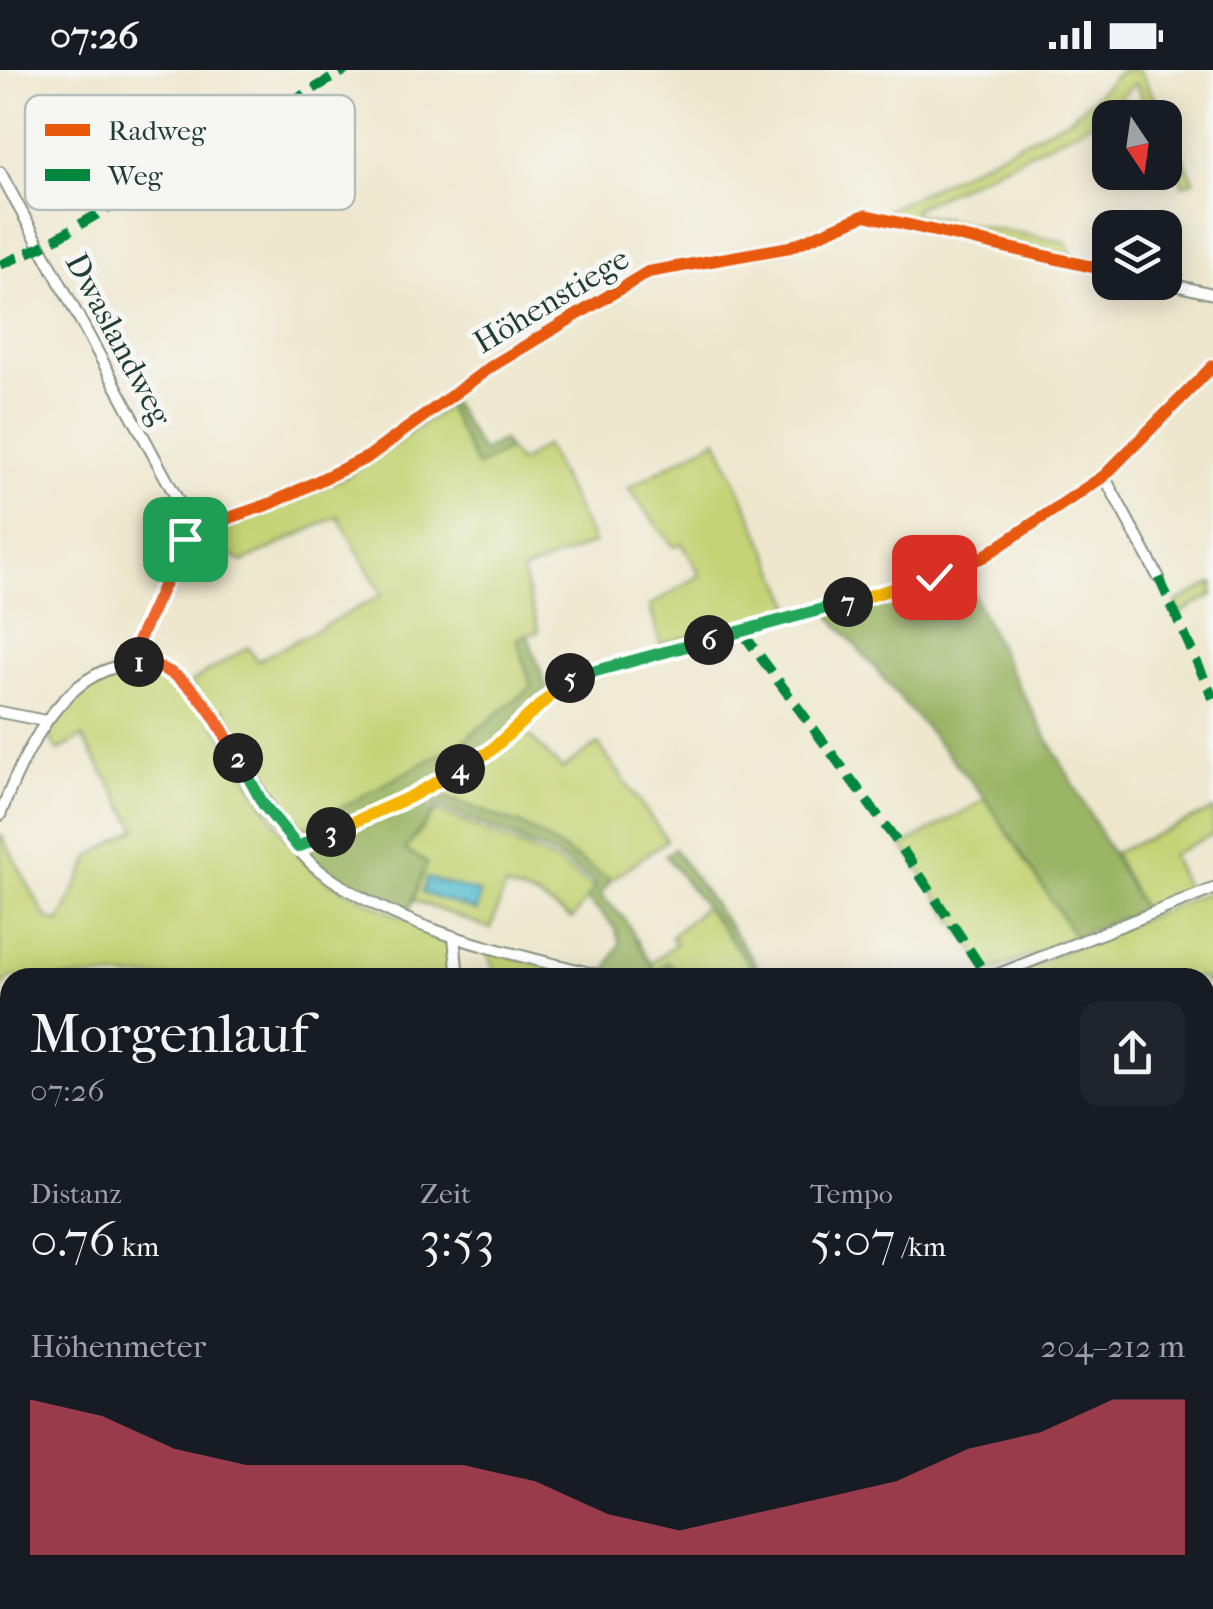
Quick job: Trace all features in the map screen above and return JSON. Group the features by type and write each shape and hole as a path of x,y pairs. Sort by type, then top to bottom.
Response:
{"street":[{"name":"Dwaslandweg","path":"0,172 194,530"},
{"name":"Höhenstiege","path":"194,530 272,503 368,457 492,366 648,272 790,247 865,215 1092,267"},
{"path":"1182,287 1213,294"},
{"path":"298,847 410,797 489,752 570,678 934,577 983,557 1104,476 1213,366"},
{"path":"1104,476 1159,578"},
{"path":"129,661 172,565 194,530"},
{"path":"0,815 13,780 46,720 97,674 129,661 164,668 192,688 216,719 263,804 317,869 362,896 454,937 572,968"},
{"path":"0,712 46,720"},
{"path":"1014,968 1213,888"},
{"path":"454,937 457,968"}],"green space":[{"path":"1122,70 1139,70 1155,100 1144,100 1135,83 1118,100 1092,100 1092,122 914,209 915,214 1067,242 1073,257 890,217 887,210 1072,117"},
{"path":"1182,155 1194,181 1182,183"},
{"path":"452,403 482,452 503,440 508,449 477,467 447,407"},
{"path":"447,407 477,467 508,449 520,463 545,445 594,543 522,572 539,631 517,640 532,687 462,742 304,829 255,766 225,710 217,715 190,683 248,647 257,661 382,595 338,516 243,562 220,550 213,532 349,476"},
{"path":"717,439 794,610 660,644 650,606 700,575 682,543 674,547 628,488"},
{"path":"962,571 1009,669 1143,910 1075,937 986,799 828,613"},
{"path":"1213,583 1213,595 1180,613 1176,603"},
{"path":"527,634 547,689 488,748 411,800 436,810 405,850 427,863 408,913 319,866 265,801 217,715 224,709 255,766 304,828 462,742 531,687 517,639"},
{"path":"130,664 160,670 180,682 218,730 294,849 313,870 358,897 450,940 453,968 0,968 0,833 46,917 59,923 91,856 137,828 82,737 58,751 44,729 96,679"},
{"path":"523,730 562,769 598,744 667,840 611,880 526,827 428,791"},
{"path":"428,791 526,827 611,880 600,895 624,918 653,968 608,968 620,943 615,928 587,899 597,885 556,856 417,797"},
{"path":"986,799 1075,937 1001,968 986,968 903,846"},
{"path":"436,810 555,861 595,889 572,919 539,898 505,887 491,929 413,900 427,863 405,850"},
{"path":"1213,810 1213,834 1171,855 1189,894 1143,910 1113,853"},
{"path":"674,849 759,968 752,968 665,855"},
{"path":"1213,890 1213,968 1022,968"},
{"path":"705,906 752,968 674,968 668,963 653,968 651,964 676,943 671,937"},
{"path":"486,950 555,968 493,968"}],"water":[{"path":"427,878 480,893 477,911 422,893"}],"marked path":[{"path":"303,95 346,70"},
{"path":"0,265 41,247 105,210"},
{"path":"1159,578 1213,698"},
{"path":"742,632 901,847 981,968"}],"cycle path":[{"path":"129,661 171,565 194,530 272,503 368,457 492,366 648,272 790,247 865,215 1092,267"},
{"path":"298,847 411,797 489,752 570,678 934,577 983,557 1104,476 1213,366"}],"route":[{"path":"185,539 129,661 164,668 192,688 216,719 263,804 298,847 410,797 489,752 570,678 934,577"}]}
